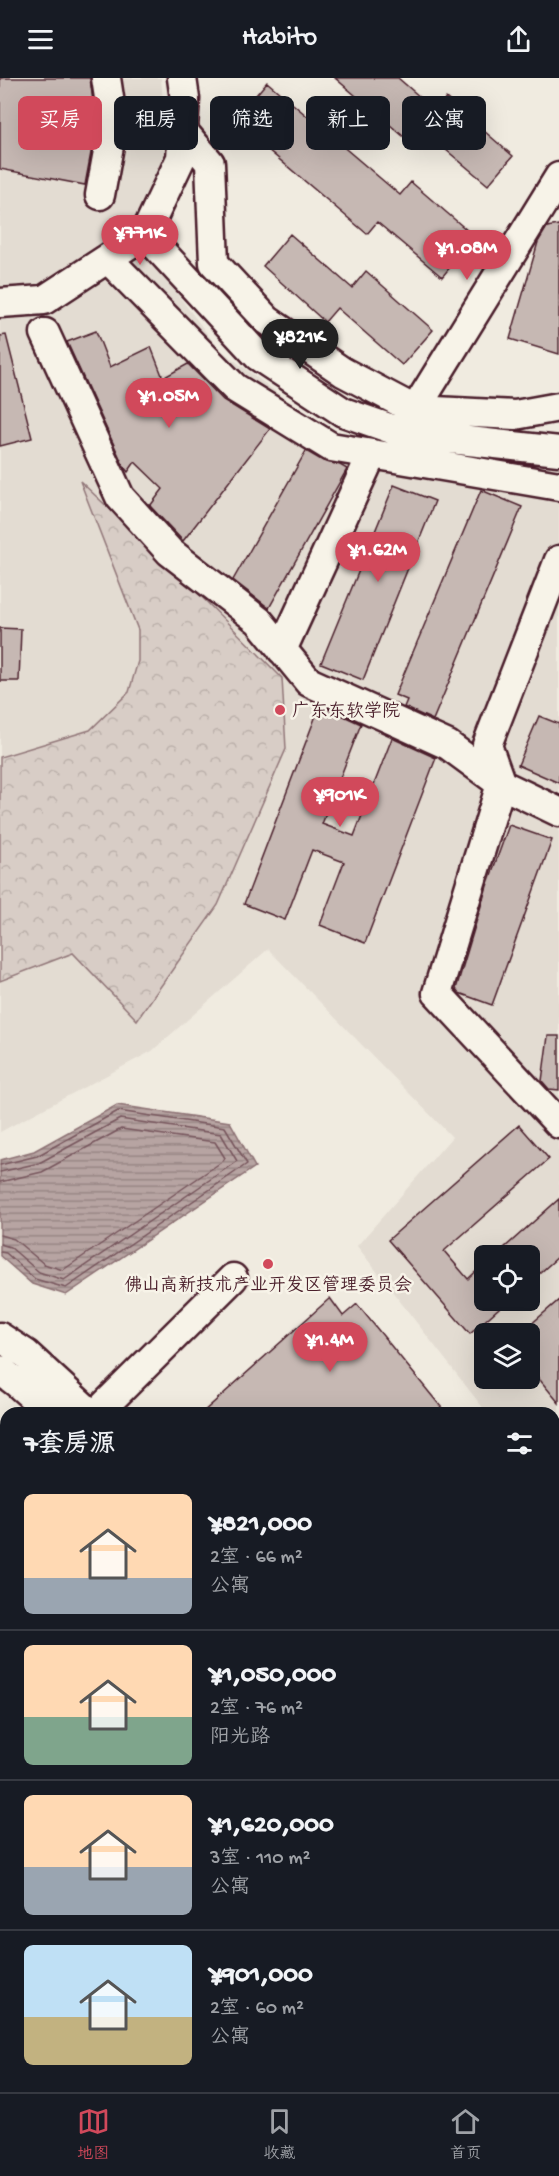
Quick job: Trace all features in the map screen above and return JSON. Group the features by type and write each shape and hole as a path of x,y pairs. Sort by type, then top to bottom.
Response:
{"street":[{"path":"100,195 113,124 106,78"},
{"path":"182,78 185,96"},
{"path":"198,149 210,163 214,263 267,320 343,372 416,410 515,414 559,407"},
{"path":"0,303 44,300 145,234 181,158 182,150"},
{"path":"416,410 559,177"},
{"path":"145,234 258,356 343,412 406,434 559,451"},
{"path":"108,260 235,388 331,447 559,486"},
{"path":"45,333 120,497 170,552 259,621 309,682 448,745 501,784 559,812"},
{"path":"282,650 372,454"},
{"path":"559,560 487,745 501,784 437,993 559,1125"},
{"path":"104,1407 233,1278"},
{"path":"0,1337 26,1354 83,1407"},
{"path":"0,1370 44,1407"}],"shaded area":[{"path":"0,78 161,78 162,96 114,96 114,150 167,150 137,217 39,287 0,288"},
{"name":"广东东软学院","path":"145,251 218,348 329,432 559,472 559,1407 482,1407 357,1246 452,1137 268,949 152,1051 0,1132 0,318 41,311"}],"green space":[{"path":"80,481 190,585 282,678 286,749 218,905 137,1020 73,953 0,981 0,757 90,730 129,692 138,661 138,630"}],"water":[{"path":"117,1105 230,1122 255,1167 66,1295 32,1284 0,1256 0,1160 34,1151"}],"building":[{"path":"0,78 90,78 92,96 18,96 18,150 92,150 85,185 0,169"},
{"path":"335,78 398,78 419,96 402,96 402,135 390,125 390,96 356,96"},
{"path":"267,82 283,96 255,96"},
{"path":"294,105 306,115 306,150 347,150 400,195 411,182 475,237 442,277 377,222 367,234 268,150 294,150"},
{"path":"486,133 513,156 488,185 446,150 486,150"},
{"path":"559,225 559,354 510,339 538,242 547,227"},
{"path":"290,234 352,288 366,271 433,330 402,365 337,308 325,322 263,266"},
{"path":"96,331 110,367 151,347 163,378 188,364 223,400 270,429 183,541 150,506 163,489 135,462 128,472 124,467 67,342"},
{"path":"6,335 32,438 0,446 0,336"},
{"path":"306,451 323,461 347,469 269,608 233,580"},
{"path":"394,485 435,501 363,680 321,663"},
{"path":"481,490 522,507 433,720 404,707 407,700 395,695"},
{"path":"0,628 21,629 19,681 0,681"},
{"path":"320,705 361,724 322,824 354,836 392,738 436,758 365,943 320,925 344,862 312,850 285,920 244,904"},
{"path":"539,716 559,724 559,783 518,765"},
{"path":"509,825 552,840 492,1005 459,993 456,989 487,886"},
{"path":"548,1036 559,1036 559,1090 549,1089 542,1081"},
{"path":"519,1125 549,1159 444,1251 468,1279 474,1273 474,1311 496,1311 482,1323 474,1323 474,1330 470,1334 388,1240"},
{"path":"559,1199 559,1256 540,1273 540,1245 507,1245"},
{"path":"330,1298 343,1316 357,1304 441,1407 209,1407"},
{"path":"559,1300 559,1403 540,1380 540,1323 532,1323"}],"place":[{"name":"广东东软学院","path":"280,710"},
{"name":"佛山高新技术产业开发区管理委员会","path":"268,1264"}]}
